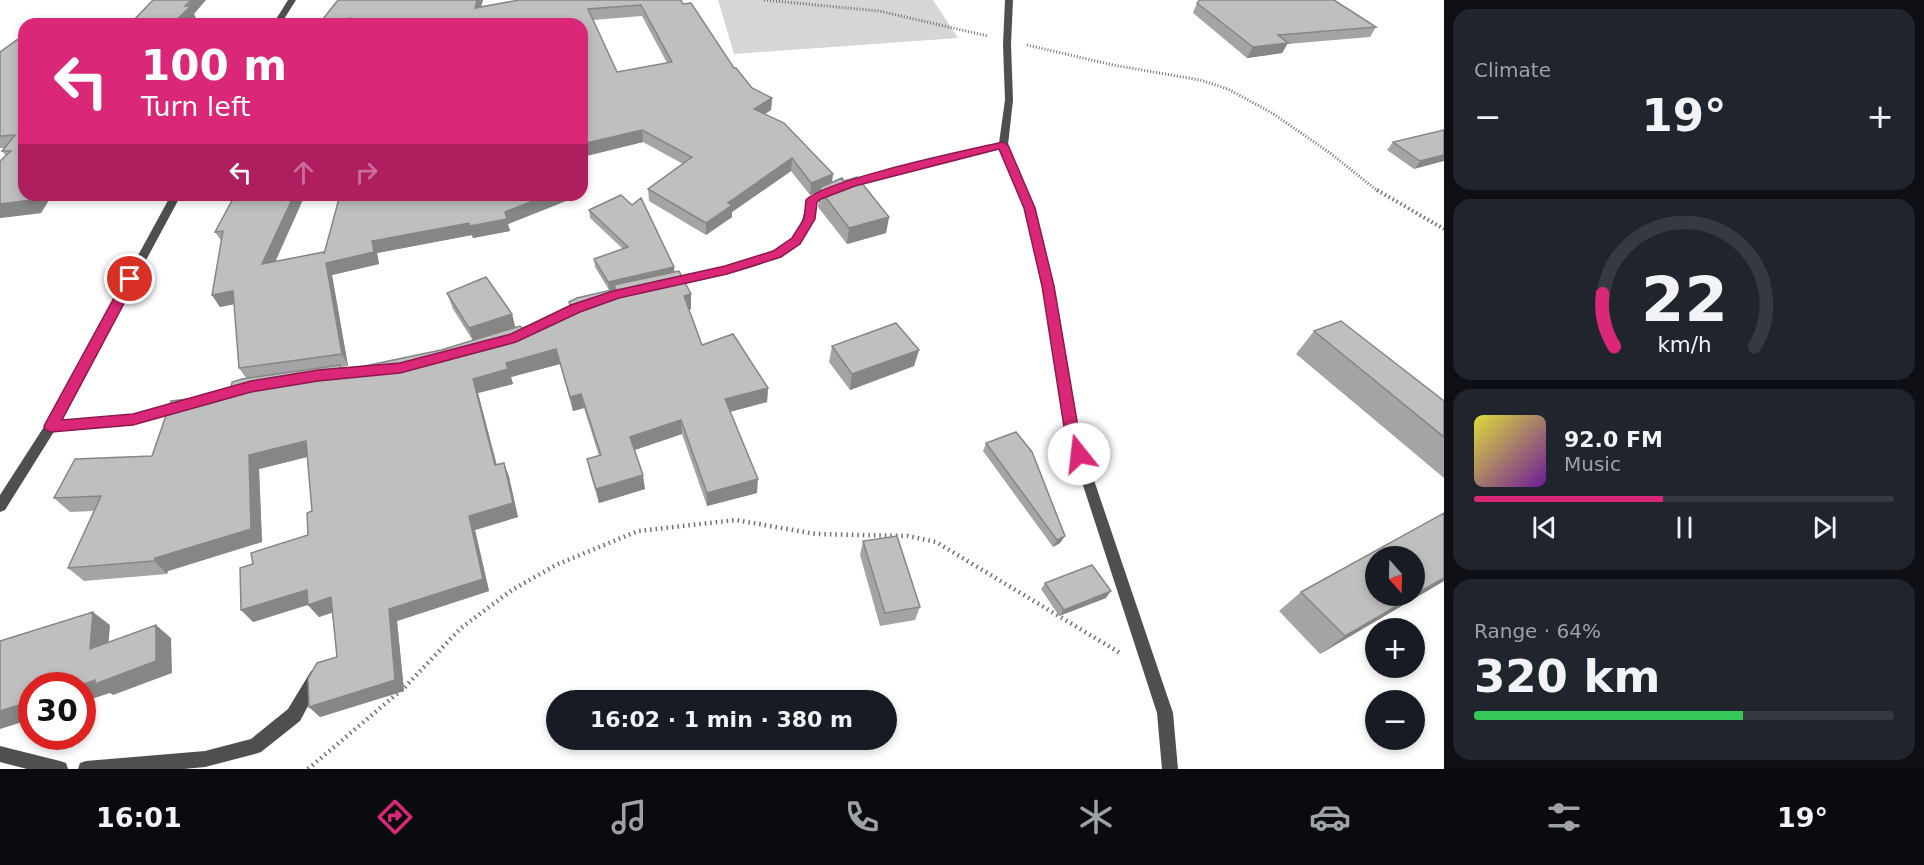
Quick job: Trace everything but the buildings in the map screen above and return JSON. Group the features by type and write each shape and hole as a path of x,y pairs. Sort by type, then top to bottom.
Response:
{"street":[{"path":"281,18 292,0"},
{"path":"1009,0 1009,100 1003,145 1032,219 1048,286 1072,433 1165,713 1170,769"},
{"path":"661,285 727,270 777,254 796,241 809,219 812,200 851,183 1003,145"},
{"path":"0,506 51,426 173,201"},
{"path":"526,333 575,309 596,302"},
{"path":"51,426 133,420 251,386"},
{"path":"86,769 205,759 255,746 294,715 321,666"},
{"path":"0,754 60,769"}],"path":[{"path":"764,0 879,11 1113,65 1200,80 1228,89 1272,113 1371,187 1444,229"},
{"path":"308,769 405,687 461,628 512,590 556,565 638,531 736,520 816,534 908,536 936,542 1152,672"}],"shaded area":[{"path":"718,0 933,0 958,38 734,54"}],"route":[{"path":"130,279 51,426 133,420 251,386 318,376 400,368 474,350 516,337 575,309 617,294 727,270 777,254 796,241 809,219 809,206 817,197 851,183 1003,145 1029,208 1048,286 1072,433 1079,454"}]}
